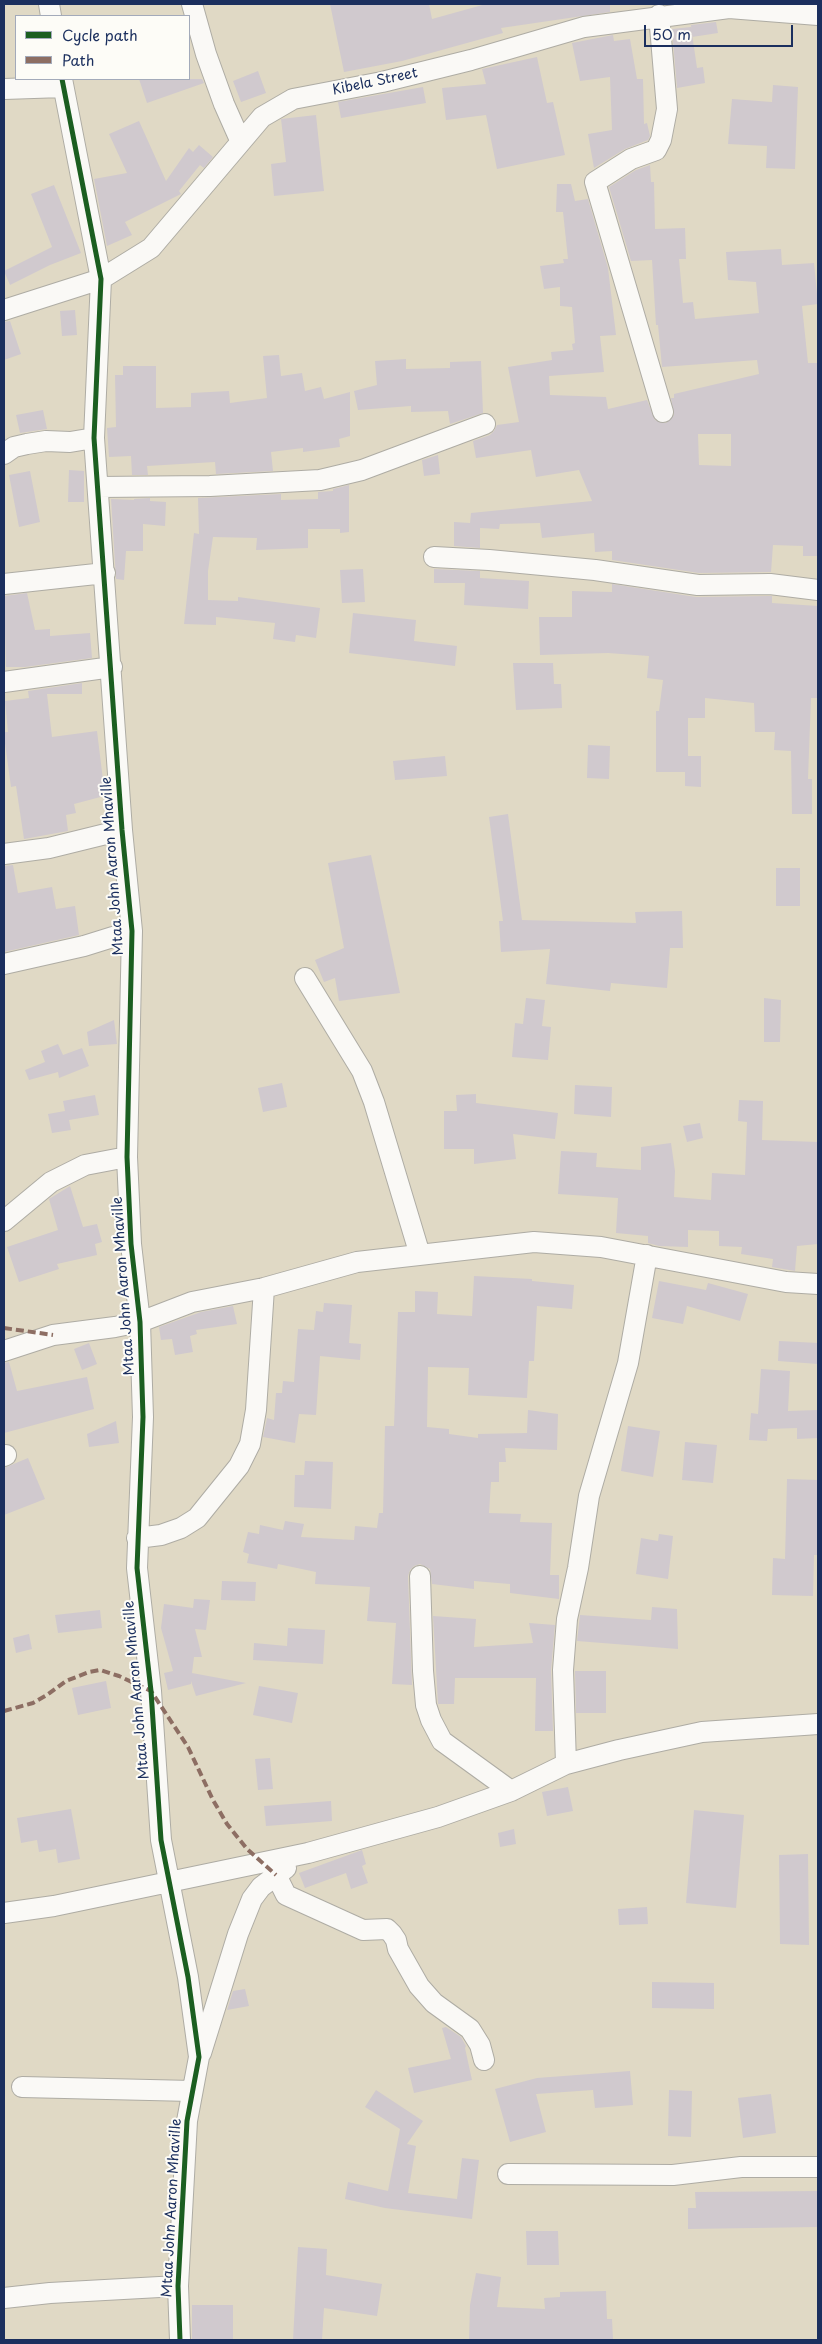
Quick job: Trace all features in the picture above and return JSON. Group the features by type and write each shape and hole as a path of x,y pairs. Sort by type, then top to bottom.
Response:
{"street":[{"path":"192,4 206,54 224,104 240,140"},
{"name":"Kibela Street","path":"4,310 101,279 151,248 240,140 262,117 293,100 382,82 471,60 584,27 659,15 729,8 818,15"},
{"path":"659,15 667,109 661,140 656,150 631,160 595,182 663,412"},
{"path":"4,89 62,83"},
{"name":"Mtaa John Aaron Mhaville","path":"62,83 101,279 94,438 112,667 122,830 132,931 126,1156 140,1322 143,1417 137,1568 151,1690 162,1840 168,1882 188,1977 199,2057 187,2121 178,2286 180,2340"},
{"path":"98,487 210,486 320,480 362,470 485,424"},
{"path":"4,454 14,447 27,444 70,442 94,438"},
{"path":"434,557 595,570 698,585 770,584 818,590"},
{"path":"4,584 105,573"},
{"path":"4,682 112,667"},
{"path":"4,854 49,848 122,830"},
{"path":"4,964 84,946 132,931"},
{"path":"305,978 362,1071 374,1102 420,1256"},
{"path":"4,1221 51,1182 85,1166 126,1156"},
{"path":"4,1351 53,1335 140,1322 192,1302 264,1288 357,1262 534,1242 601,1247 786,1282 818,1284"},
{"path":"566,1764 563,1670 567,1619 578,1568 589,1496 628,1363 647,1255"},
{"path":"137,1538 161,1535 181,1528 197,1518 239,1466 250,1444 256,1410 264,1288"},
{"path":"420,1576 423,1671 426,1705 431,1720 442,1741 511,1791"},
{"path":"4,1913 54,1906 308,1853 438,1817 511,1791 566,1764 619,1750 702,1732 818,1724"},
{"path":"199,2057 245,1915 252,1899 261,1887 308,1853"},
{"path":"276,1875 286,1895 363,1930 387,1929 396,1940 398,1949 419,1986 434,2003 470,2029 480,2045 484,2060"},
{"path":"22,2087 192,2091"},
{"path":"508,2174 673,2175 741,2167 818,2167"},
{"path":"4,2298 50,2293 178,2286"}],"building":[{"path":"330,4 429,4 432,19 486,4 610,4 610,12 501,28 503,33 402,61 344,72"},
{"path":"716,22 718,33 692,37 691,25"},
{"path":"691,27 697,68 703,67 705,83 677,88 672,29"},
{"path":"613,35 614,41 630,39 637,79 643,79 644,124 647,123 650,136 648,140 625,149 594,168 588,134 612,130 610,77 580,81 572,43"},
{"path":"537,57 547,103 553,102 565,155 497,169 486,115 446,120 442,88 486,84 482,69"},
{"path":"258,71 266,93 241,102 233,81"},
{"path":"202,79 204,83 147,103 139,80"},
{"path":"773,85 798,87 795,169 766,168 767,146 728,144 732,99 772,102"},
{"path":"423,87 426,103 341,118 338,102"},
{"path":"316,115 324,191 274,196 271,164 286,162 281,119"},
{"path":"139,121 166,181 189,148 193,152 199,145 213,157 204,168 200,165 179,191 181,194 125,222 132,235 107,246 94,179 127,173 109,134"},
{"path":"650,165 651,182 654,182 655,229 685,228 686,259 679,259 683,303 693,302 695,319 759,313 756,282 728,280 726,252 781,249 782,265 814,263 818,304 802,306 808,363 818,363 818,556 803,556 803,546 773,545 771,572 699,573 612,560 612,551 595,552 594,533 542,538 540,523 500,524 499,529 480,528 480,548 454,546 454,522 470,523 471,513 592,501 579,470 536,477 531,450 476,458 473,441 490,435 497,425 519,422 508,367 552,360 551,352 573,350 572,344 575,343 572,307 560,306 560,287 544,289 540,266 564,263 563,259 568,259 563,212 556,212 557,184 571,184 575,201 588,199 608,268 616,335 600,336 604,372 549,376 550,395 606,397 608,409 647,400 655,420 666,423 674,415 671,398 674,398 674,394 759,374 757,360 662,367 658,325 656,325 652,260 631,261 609,187 636,170","holes":["698,434 731,434 731,466 699,465"]},
{"path":"54,185 81,253 50,265 10,285 4,271 52,247 31,194"},
{"path":"75,310 77,335 62,336 60,311"},
{"path":"10,321 21,354 4,360 4,322"},
{"path":"279,355 281,376 302,373 305,391 321,387 324,399 350,392 350,436 339,439 340,447 303,452 303,448 271,452 273,471 216,474 215,462 147,466 148,475 132,475 131,456 109,457 107,428 116,427 115,375 123,375 123,366 156,366 156,408 191,407 191,393 229,391 230,403 267,398 263,356"},
{"path":"406,359 406,369 450,368 450,362 481,361 483,413 450,424 448,411 411,412 411,406 358,410 354,391 377,385 375,361"},
{"path":"43,410 47,429 20,433 16,415"},
{"path":"438,455 440,474 424,476 422,460"},
{"path":"69,470 84,471 84,502 68,502"},
{"path":"30,471 40,522 19,527 9,475"},
{"path":"349,485 349,532 340,533 340,529 308,529 308,548 256,550 257,538 213,537 208,571 208,600 238,601 238,597 320,608 316,638 296,635 295,642 273,639 275,623 216,617 216,625 184,624 194,533 199,534 198,498 281,494 281,500 318,499 318,492 333,491 333,489"},
{"path":"150,498 150,501 166,502 165,526 143,524 143,551 126,551 124,580 116,579 111,499 134,500"},
{"path":"363,569 365,602 342,603 340,570"},
{"path":"434,569 480,571 480,578 529,581 528,609 464,605 465,583 434,583"},
{"path":"612,584 696,597 772,596 772,603 818,606 817,698 811,698 808,779 812,779 812,814 792,814 791,751 774,750 775,732 755,732 754,703 705,698 705,718 688,718 688,756 701,756 701,787 685,786 685,772 656,772 656,711 659,711 663,680 647,678 649,656 608,653 540,655 539,617 572,617 572,591 612,592"},
{"path":"27,593 35,630 50,629 50,636 90,633 92,658 25,667 6,667 4,596"},
{"path":"353,613 416,620 414,641 457,646 455,666 349,653"},
{"path":"513,663 553,663 554,684 561,684 562,708 516,710"},
{"path":"82,683 82,694 47,694 52,737 97,731 103,780 107,780 108,795 74,804 76,813 66,815 68,831 24,839 16,786 11,787 4,736 4,732 8,732 5,701 29,698 28,691"},
{"path":"588,745 610,746 609,779 587,778"},
{"path":"445,756 447,776 395,780 393,761"},
{"path":"508,814 522,920 636,923 635,912 682,911 683,948 670,948 667,988 611,983 610,991 546,984 550,949 501,952 499,921 503,921 489,817"},
{"path":"371,855 400,993 339,1001 335,978 324,982 315,960 344,948 328,863"},
{"path":"13,865 18,893 52,887 56,909 75,906 79,935 4,952 4,866"},
{"path":"776,868 800,868 800,906 776,906"},
{"path":"526,998 545,1000 542,1026 551,1027 548,1060 512,1057 515,1023 523,1024"},
{"path":"764,998 781,1000 780,1042 764,1042"},
{"path":"114,1020 117,1044 89,1046 87,1032"},
{"path":"58,1044 63,1055 82,1048 89,1066 59,1078 58,1072 29,1080 25,1070 45,1062 41,1051"},
{"path":"282,1083 287,1107 263,1112 258,1088"},
{"path":"575,1085 612,1087 611,1117 574,1114"},
{"path":"476,1094 476,1103 558,1113 555,1139 513,1134 516,1159 474,1164 474,1149 444,1149 444,1111 457,1111 456,1095"},
{"path":"95,1095 99,1115 69,1120 71,1130 52,1133 48,1114 65,1111 63,1101"},
{"path":"739,1100 763,1101 762,1140 818,1142 818,1244 797,1246 795,1271 772,1267 773,1259 741,1254 742,1247 719,1246 719,1231 688,1230 688,1247 659,1246 648,1243 648,1236 616,1233 618,1198 558,1194 561,1151 597,1153 596,1167 641,1170 641,1147 671,1143 675,1171 674,1197 711,1200 712,1173 745,1175 747,1122 738,1121"},
{"path":"700,1123 703,1138 687,1142 683,1126"},
{"path":"70,1186 83,1227 97,1224 102,1242 95,1244 97,1255 57,1264 59,1269 19,1282 7,1247 58,1230 49,1199"},
{"path":"474,1276 532,1279 532,1281 574,1285 572,1309 537,1306 534,1361 529,1361 527,1398 468,1395 469,1368 428,1367 427,1427 449,1429 449,1434 478,1438 478,1434 527,1433 528,1410 558,1414 557,1450 505,1448 506,1462 499,1462 499,1482 491,1482 489,1513 521,1514 520,1522 552,1523 550,1575 559,1575 559,1599 510,1593 510,1584 474,1581 474,1589 432,1584 430,1569 420,1564 414,1566 408,1576 412,1685 392,1684 396,1623 367,1621 370,1587 315,1584 316,1572 278,1564 277,1569 247,1563 249,1554 243,1552 248,1532 259,1534 260,1525 283,1530 285,1521 304,1524 301,1537 354,1540 355,1526 377,1528 379,1513 383,1513 385,1426 394,1426 398,1312 415,1312 415,1291 438,1292 437,1314 472,1316"},
{"path":"659,1281 706,1290 708,1283 748,1294 740,1321 687,1306 683,1324 652,1318"},
{"path":"324,1303 352,1305 349,1343 361,1344 360,1360 320,1356 316,1415 299,1414 295,1443 263,1437 267,1418 274,1420 276,1393 282,1393 283,1381 294,1382 298,1329 314,1330 316,1311 323,1312"},
{"path":"233,1306 237,1324 196,1330 197,1334 190,1336 193,1352 175,1355 172,1339 161,1340 159,1327 201,1312"},
{"path":"779,1341 818,1343 818,1364 778,1361"},
{"path":"89,1343 97,1364 82,1370 74,1349"},
{"path":"9,1362 17,1391 87,1377 94,1409 4,1433 4,1363"},
{"path":"761,1369 790,1371 788,1411 818,1410 818,1438 797,1439 797,1428 768,1429 767,1441 749,1440 751,1413 758,1414"},
{"path":"116,1421 119,1443 89,1447 87,1434"},
{"path":"628,1426 660,1431 653,1477 621,1471"},
{"path":"685,1442 717,1445 713,1483 682,1480"},
{"path":"28,1458 45,1499 4,1515 4,1468"},
{"path":"305,1461 333,1462 331,1509 294,1507 295,1475 304,1475"},
{"path":"787,1479 818,1480 818,1555 814,1555 813,1596 772,1595 773,1558 785,1559"},
{"path":"659,1534 673,1536 668,1579 636,1574 641,1538 658,1541"},
{"path":"222,1581 256,1582 255,1601 221,1600"},
{"path":"194,1599 210,1600 206,1630 195,1629 202,1657 194,1657 192,1673 246,1683 196,1696 191,1681 191,1684 168,1690 164,1673 173,1671 161,1628 164,1604 193,1608"},
{"path":"652,1607 677,1609 678,1649 577,1641 580,1615 651,1620"},
{"path":"100,1610 102,1628 58,1633 55,1615"},
{"path":"433,1616 476,1619 474,1647 533,1643 529,1623 555,1625 551,1670 553,1731 535,1731 536,1678 455,1678 454,1704 438,1704"},
{"path":"288,1628 325,1630 323,1664 253,1660 254,1643 287,1646"},
{"path":"29,1634 32,1649 16,1653 13,1638"},
{"path":"575,1671 606,1671 606,1713 576,1713"},
{"path":"106,1681 111,1708 78,1715 72,1688"},
{"path":"259,1686 298,1693 292,1723 253,1715"},
{"path":"270,1758 273,1789 258,1790 255,1759"},
{"path":"568,1787 573,1811 547,1816 542,1792"},
{"path":"331,1801 332,1821 266,1826 264,1806"},
{"path":"71,1809 80,1859 58,1863 56,1849 39,1852 37,1840 21,1843 17,1818"},
{"path":"694,1810 744,1815 736,1908 686,1903"},
{"path":"514,1829 516,1844 500,1847 498,1833"},
{"path":"362,1850 366,1864 362,1866 368,1883 351,1889 346,1873 305,1888 299,1873"},
{"path":"808,1854 809,1945 780,1944 779,1855"},
{"path":"647,1907 648,1924 619,1925 618,1909"},
{"path":"652,1982 714,1983 714,2009 652,2008"},
{"path":"245,1989 249,2006 227,2010 233,1991"},
{"path":"446,2027 461,2037 466,2046 472,2080 414,2093 408,2068 451,2059 442,2028"},
{"path":"630,2071 633,2105 595,2108 593,2090 536,2094 546,2132 510,2142 495,2089 537,2078"},
{"path":"376,2090 423,2121 407,2144 416,2146 408,2193 457,2199 462,2158 479,2160 472,2219 385,2208 345,2199 348,2182 388,2191 400,2129 365,2107"},
{"path":"669,2090 692,2091 691,2137 668,2136"},
{"path":"771,2094 776,2133 743,2138 738,2098"},
{"path":"818,2191 818,2227 688,2229 688,2208 696,2208 695,2192"},
{"path":"526,2231 558,2231 559,2265 527,2265"},
{"path":"298,2247 327,2249 326,2275 382,2284 377,2316 324,2308 322,2340 293,2340"},
{"path":"476,2273 501,2277 497,2307 545,2309 544,2298 560,2297 560,2292 606,2291 607,2319 612,2319 613,2339 469,2340 470,2305"},
{"path":"192,2305 233,2305 233,2340 192,2340"}],"marked path":[{"path":"4,1328 53,1335"},
{"path":"4,1711 33,1703 66,1681 100,1670 119,1676 151,1691 188,1747 213,1800 227,1824 247,1849 276,1875"}],"cycle path":[{"path":"62,80 101,279 94,438 122,830 132,931 127,1157 131,1244 140,1322 143,1417 137,1568 151,1691 161,1840 188,1977 199,2057 187,2121 178,2286 180,2340"}]}
